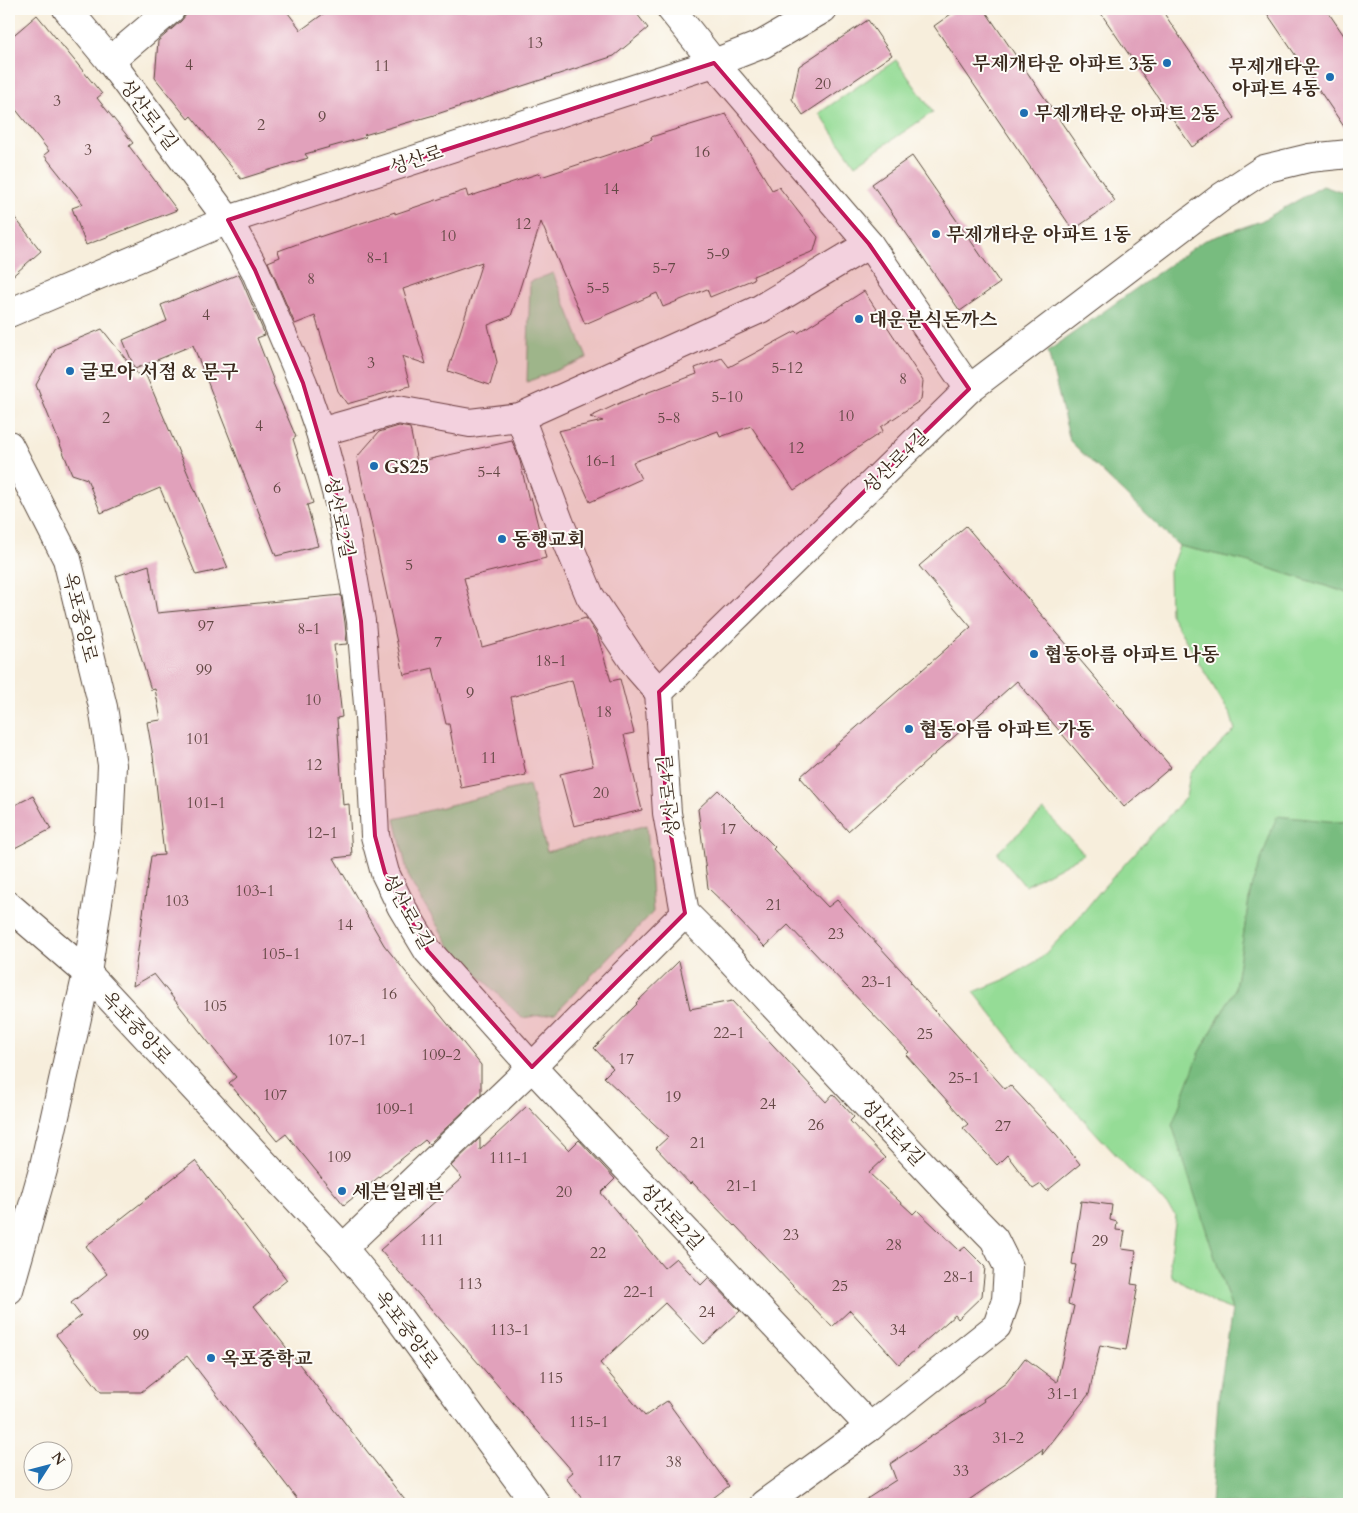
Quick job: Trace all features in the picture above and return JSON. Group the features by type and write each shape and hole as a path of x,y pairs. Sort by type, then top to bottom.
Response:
{"street":[{"name":"성산로1길","path":"67,9 110,61 228,220"},
{"path":"110,61 171,9"},
{"path":"671,9 714,63 868,244 968,389"},
{"name":"성산로","path":"9,313 228,220 714,63 763,44 823,9"},
{"name":"성산로4길","path":"764,1504 870,1426 997,1326 1006,1300 1008,1267 994,1239 686,913 667,813 659,692 968,389 1223,196 1264,169 1309,158 1349,154"},
{"name":"성산로2길","path":"228,220 255,270 303,383 320,432 343,518 361,621 369,717 375,836 385,873 401,906 428,951 532,1067 870,1426"},
{"path":"320,432 398,410 470,423 520,418 760,309 868,244"},
{"path":"520,418 560,524 590,596 638,668 659,692"},
{"name":"옥포중앙로","path":"9,445 66,559 103,707 112,765 109,831 87,973 343,1248 382,1295 536,1504"},
{"path":"9,906 87,973 43,1170 9,1290"},
{"path":"343,1248 532,1067 686,913"}],"highlighted area":[{"path":"714,63 869,244 969,389 659,692 667,813 685,913 532,1067 428,951 385,873 375,836 361,621 343,518 303,383 255,270 228,220"}],"green space":[{"path":"896,60 933,112 855,165 819,113"},
{"path":"1323,186 1349,195 1349,594 1246,561 1179,546 1070,441 1048,351 1203,241 1261,221"},
{"path":"553,273 587,358 527,382 530,282"},
{"path":"1179,546 1246,561 1349,594 1349,821 1339,822 1251,887 1235,989 1199,1054 1208,1235 1232,1310 1214,1303 1172,1276 1170,1261 1176,1216 1155,1192 1129,1169 1022,1053 974,992 1006,979 1040,959 1071,927 1102,889 1186,797 1190,774 1235,730 1231,716 1170,614 1169,572"},
{"path":"529,785 547,852 647,825 653,912 555,1013 522,1018 451,948 409,879 395,819"},
{"path":"1044,810 1084,854 1025,886 997,853"},
{"path":"1277,816 1339,822 1349,821 1349,1504 1211,1504 1218,1400 1232,1310 1172,1125 1199,1054 1235,989 1251,887"}],"building":[{"path":"186,9 285,9 301,30 330,9 633,9 648,28 614,56 434,115 364,135 366,137 305,154 308,158 241,179 191,116 188,119 155,78 158,41 181,21 186,15"},
{"name":"무제개타운 아파트 2동","path":"958,9 984,9 1115,201 1073,230 934,26"},
{"name":"무제개타운 아파트 3동","path":"1098,9 1161,9 1235,118 1192,147"},
{"name":"무제개타운 아파트 4동","path":"1264,9 1326,9 1349,43 1349,134"},
{"path":"37,15 102,94 97,98 133,143 129,146 177,210 86,245 72,208 83,204 44,155 49,151 9,101 9,39"},
{"path":"868,20 892,55 803,115 792,99 799,66"},
{"path":"726,114 772,190 779,187 818,237 814,251 753,276 754,279 710,297 707,289 663,307 657,293 585,324 541,222 511,316 488,325 497,362 490,385 448,371 482,262 403,289 426,364 402,356 410,386 347,404 338,391 315,316 295,324 268,262 280,257 278,251 319,236 395,212 395,214 466,190 468,197 540,173 541,177 652,140 651,137"},
{"name":"무제개타운 아파트 1동","path":"912,156 1000,283 960,311 872,184"},
{"path":"9,210 41,251 9,279"},
{"path":"239,274 265,335 257,338 273,383 296,437 293,439 313,503 307,505 318,546 276,556 193,345 135,369 123,340 167,321 161,305"},
{"path":"864,291 923,381 921,400 881,427 883,431 794,490 751,426 720,437 718,431 633,462 641,479 590,502 558,431 603,421 590,417 622,402 697,374 695,368 722,358 729,367 796,331 798,333"},
{"path":"102,329 139,376 145,373 228,568 196,575 160,488 101,513 87,479 72,474 36,385 56,348"},
{"path":"399,426 410,428 417,462 512,441 520,461 529,501 531,497 546,558 464,578 482,647 586,618 598,637 611,681 620,679 634,733 624,735 642,810 574,826 560,774 593,766 572,680 511,697 526,775 461,788 449,724 446,724 433,668 404,675 357,457 379,432"},
{"path":"966,526 1171,767 1124,807 1017,681 848,831 800,777 971,627 919,566"},
{"path":"149,565 157,613 341,595 347,644 334,645 342,717 337,718 343,805 349,804 352,856 334,858 384,945 481,1065 481,1095 429,1144 425,1140 344,1205 286,1134 277,1141 229,1083 236,1077 154,974 133,986 151,856 164,855 153,756 147,722 161,720 155,689 151,690 116,576"},
{"path":"718,790 775,847 773,849 828,907 837,900 1005,1089 1010,1085 1056,1134 1080,1164 1047,1191 1041,1184 1033,1189 1007,1155 997,1165 963,1128 968,1124 906,1055 909,1052 788,925 765,947 731,912 708,888 698,809"},
{"path":"33,796 51,829 9,851 9,808"},
{"path":"679,961 690,1009 732,1001 826,1102 833,1094 854,1117 850,1121 885,1158 869,1173 913,1214 917,1210 960,1251 965,1247 985,1267 982,1296 958,1319 955,1315 899,1364 850,1310 832,1327 735,1225 692,1182 690,1184 656,1148 668,1137 604,1077 613,1068 594,1048"},
{"path":"527,1106 569,1150 579,1140 615,1179 601,1193 664,1268 676,1258 701,1285 708,1278 740,1311 704,1344 665,1303 600,1363 645,1416 667,1401 729,1486 705,1504 586,1504 566,1478 573,1472 380,1250 462,1178 451,1166 480,1138 480,1150"},
{"path":"195,1161 287,1280 254,1306 408,1504 301,1504 187,1356 141,1392 101,1392 56,1335 81,1316 71,1303 107,1274 86,1246"},
{"path":"1081,1201 1112,1205 1110,1220 1117,1222 1116,1230 1125,1231 1122,1249 1136,1251 1131,1284 1138,1285 1126,1350 1100,1345 1089,1394 1042,1455 1043,1449 963,1504 859,1504 896,1480 890,1464 984,1401 983,1399 1006,1383 1025,1358 1057,1382 1074,1306 1068,1304 1076,1265 1072,1264"}],"place":[{"name":"무제개타운 아파트 3동","path":"1167,63"},
{"name":"무제개타운 아파트 4동","path":"1330,77"},
{"name":"무제개타운 아파트 2동","path":"1024,113"},
{"name":"무제개타운 아파트 1동","path":"936,234"},
{"name":"대운분식돈까스","path":"859,319"},
{"name":"글모아 서점 & 문구","path":"70,371"},
{"name":"GS25","path":"374,466"},
{"name":"동행교회","path":"502,539"},
{"name":"협동아름 아파트 나동","path":"1034,654"},
{"name":"협동아름 아파트 가동","path":"909,729"},
{"name":"세븐일레븐","path":"342,1191"},
{"name":"옥포중학교","path":"211,1358"}]}
